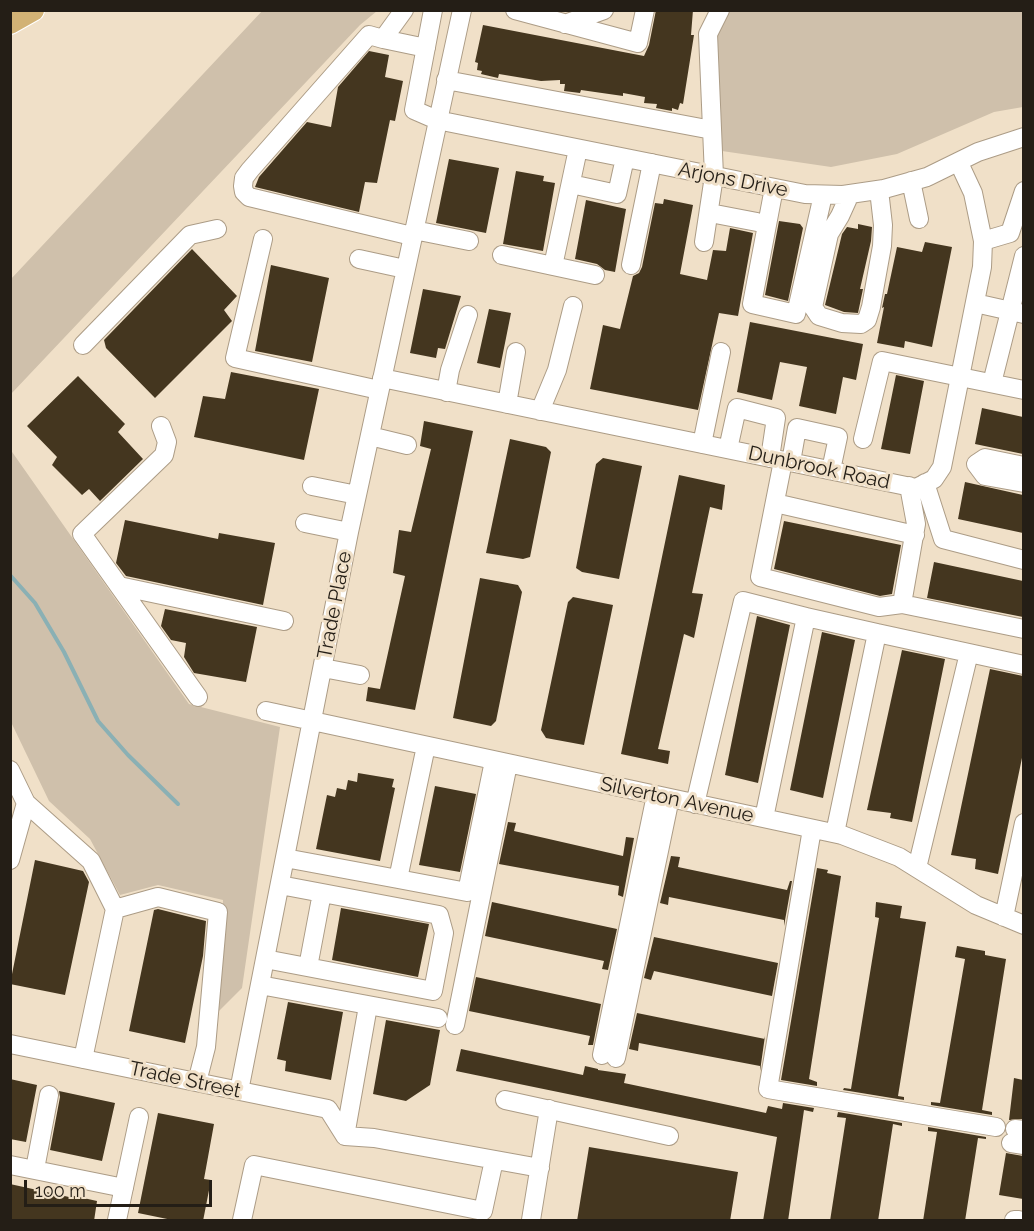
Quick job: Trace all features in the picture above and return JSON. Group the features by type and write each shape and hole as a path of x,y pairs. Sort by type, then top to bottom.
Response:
{"main road":[{"path":"10,23 33,10"}],"street":[{"path":"383,39 404,10"},
{"path":"434,10 414,110 437,120"},
{"name":"Trade Place","path":"239,1091 349,532 462,10"},
{"path":"515,10 638,43 645,10"},
{"path":"565,24 604,10"},
{"path":"704,242 714,176 708,34 720,10"},
{"path":"426,48 369,35 250,170 244,178 244,192 249,197 413,233 469,241"},
{"path":"446,80 712,130"},
{"name":"Arjons Drive","path":"437,120 805,195 850,194 911,182 959,163 978,152 1023,136"},
{"path":"553,266 578,149"},
{"path":"571,184 617,194 625,158"},
{"path":"631,265 652,163"},
{"path":"917,485 934,479 942,467 982,267 983,241 973,193 959,163"},
{"path":"911,182 919,219"},
{"path":"774,188 752,304 796,314 823,195"},
{"path":"850,194 829,234 813,307 819,315 842,323 861,324 867,320 871,307 882,246 883,225 879,190"},
{"path":"983,241 1017,234 1023,191"},
{"path":"710,213 757,222"},
{"path":"83,345 190,235 217,229"},
{"name":"Dunbrook Road","path":"263,239 236,358 380,384 446,392 831,470 917,485"},
{"path":"502,255 595,274"},
{"path":"992,383 1016,313 1023,256"},
{"path":"359,259 405,269"},
{"path":"975,303 1016,313"},
{"path":"540,411 557,370 573,306"},
{"path":"446,392 450,370 468,315"},
{"path":"507,404 516,352"},
{"path":"702,444 721,352"},
{"path":"863,440 882,361 1023,390"},
{"path":"728,449 737,408 776,418 781,460 760,577 879,607 902,604 1023,630"},
{"path":"161,426 167,442 164,455 82,534 198,697"},
{"path":"781,460 797,428 838,437 831,470"},
{"path":"370,436 407,446"},
{"path":"944,458 976,464 985,476 1023,483"},
{"path":"976,464 985,458 1023,466"},
{"path":"917,485 936,518 943,539 1023,560"},
{"path":"902,604 915,529 917,485"},
{"path":"312,486 357,495"},
{"path":"775,503 915,529 936,518"},
{"path":"305,523 349,532"},
{"path":"119,585 284,621"},
{"path":"695,804 743,602 1023,665"},
{"path":"764,818 806,617"},
{"path":"835,833 877,633"},
{"path":"917,868 969,653"},
{"path":"323,668 360,675"},
{"name":"Silverton Avenue","path":"266,711 835,833 899,857 976,904 1023,925"},
{"path":"398,879 426,746"},
{"path":"285,858 467,892 501,762"},
{"path":"456,1025 501,762"},
{"path":"10,770 26,803 91,861 115,909 83,1059"},
{"path":"609,1056 663,796"},
{"path":"10,860 26,803"},
{"path":"1004,917 1023,823"},
{"path":"812,829 768,1089 996,1128"},
{"path":"265,959 433,991 444,933 439,915 280,885"},
{"path":"308,967 322,893"},
{"path":"115,909 158,897 218,912 206,1047 197,1082"},
{"path":"260,985 438,1018"},
{"path":"368,1006 345,1136 374,1138 540,1168"},
{"name":"Trade Street","path":"10,1044 328,1109 345,1136"},
{"path":"35,1169 49,1095"},
{"path":"506,1100 669,1136"},
{"path":"531,1221 549,1109"},
{"path":"117,1221 139,1117"},
{"path":"242,1221 254,1165 483,1211 494,1160"},
{"path":"10,1164 124,1188"}],"shaded area":[{"path":"263,10 377,11 360,25 11,394 11,279"},
{"path":"726,11 1023,11 1023,107 994,112 897,154 831,167 722,151 715,32"},
{"path":"10,449 189,704 280,727 242,988 219,1011 223,900 158,885 120,895 90,839 49,801 11,722"}],"building":[{"path":"656,10 693,10 691,35 694,35 683,104 680,103 678,110 656,108 657,104 644,103 645,97 623,93 623,96 581,90 580,93 564,91 565,84 560,84 560,80 541,81 499,74 498,78 481,74 482,71 477,70 478,63 475,62 483,25 644,56 649,45"},
{"path":"369,51 389,55 385,77 403,81 395,121 390,120 377,183 365,182 359,212 255,187 259,177 307,122 331,127 338,87"},
{"path":"449,159 499,168 486,233 436,223"},
{"path":"516,171 544,176 543,181 555,183 543,251 503,244"},
{"path":"664,199 693,205 680,274 707,280 713,250 726,251 730,228 753,233 738,316 719,313 698,410 590,389 603,325 620,329 633,276 639,273 642,267 655,203 663,204"},
{"path":"586,200 626,209 615,272 605,270 597,264 575,259"},
{"path":"779,221 800,224 803,228 788,301 765,295"},
{"path":"858,224 872,227 871,241 860,289 863,289 858,313 844,312 825,305 842,234 847,227 858,229"},
{"path":"925,242 952,247 932,347 905,341 904,348 877,343 884,307 882,308 897,247 922,252"},
{"path":"192,249 237,296 224,310 232,321 155,398 106,348 104,340"},
{"path":"271,265 329,278 312,362 255,351"},
{"path":"423,289 461,296 445,349 438,348 436,358 410,353"},
{"path":"489,309 511,313 500,368 477,363"},
{"path":"750,322 863,344 856,380 843,377 836,414 799,406 807,367 780,362 772,400 737,392"},
{"path":"231,372 319,389 304,460 194,437 203,396 225,399"},
{"path":"896,375 924,381 910,454 881,449"},
{"path":"78,376 125,424 118,432 143,459 100,501 89,489 82,495 52,465 57,457 27,426"},
{"path":"982,408 1023,417 1023,454 975,444"},
{"path":"424,421 473,431 415,710 366,701 368,687 380,689 405,576 393,573 399,530 411,532 431,449 420,446"},
{"path":"510,439 546,447 551,452 530,557 523,559 486,553"},
{"path":"603,458 642,466 619,579 582,572 576,568 596,464"},
{"path":"679,475 725,485 722,510 710,507 692,593 703,594 694,638 684,634 658,749 670,751 668,764 621,754"},
{"path":"965,482 1023,495 1023,533 958,519"},
{"path":"125,520 218,539 219,533 275,543 263,605 126,576 116,563"},
{"path":"784,521 901,545 892,594 880,596 774,569"},
{"path":"934,562 1023,581 1023,617 927,598"},
{"path":"480,578 518,585 522,592 496,721 491,726 453,718"},
{"path":"573,597 613,605 584,745 546,738 541,730 568,602"},
{"path":"165,609 257,627 246,682 194,673 184,657 186,643 171,640 161,626"},
{"path":"757,616 790,625 758,783 725,775"},
{"path":"822,632 855,640 823,798 790,790"},
{"path":"902,650 945,659 912,822 890,818 891,813 867,810"},
{"path":"990,669 1023,676 1023,753 998,874 975,869 976,859 951,855"},
{"path":"358,773 394,779 392,787 395,788 380,861 316,849 327,795 335,797 337,788 346,790 348,780 357,782"},
{"path":"435,786 476,794 460,872 419,865"},
{"path":"508,822 516,823 514,831 623,856 626,837 634,838 623,897 618,895 619,886 499,864"},
{"path":"671,856 680,857 678,867 787,890 792,881 784,926 784,920 669,897 668,905 660,903"},
{"path":"35,860 83,871 89,882 65,995 10,984"},
{"path":"817,868 841,876 809,1079 817,1082 817,1086 781,1080"},
{"path":"492,902 617,929 608,970 602,969 604,961 485,936"},
{"path":"876,902 902,906 900,918 926,922 898,1096 904,1097 904,1100 843,1090 844,1088 851,1089 879,918 875,917"},
{"path":"341,908 429,924 418,977 332,960"},
{"path":"158,909 206,921 203,956 185,1043 129,1031 154,910"},
{"path":"654,937 778,963 772,996 654,971 651,980 644,978"},
{"path":"957,946 985,951 985,955 1006,959 982,1110 992,1112 992,1115 931,1105 931,1102 940,1103 965,959 955,957"},
{"path":"476,977 601,1004 593,1045 588,1045 590,1036 469,1011"},
{"path":"288,1002 343,1012 331,1080 285,1071 286,1061 277,1059"},
{"path":"637,1013 765,1039 760,1071 760,1066 639,1043 638,1051 629,1049"},
{"path":"386,1020 440,1030 430,1085 406,1101 373,1094"},
{"path":"461,1049 583,1075 585,1066 626,1074 624,1083 766,1113 768,1106 782,1109 783,1103 814,1108 813,1112 804,1110 788,1221 763,1221 777,1137 456,1071"},
{"path":"1014,1078 1023,1080 1023,1119 1009,1120"},
{"path":"10,1079 37,1085 26,1142 10,1139"},
{"path":"59,1091 115,1103 102,1161 50,1150 60,1097"},
{"path":"838,1112 902,1123 902,1126 893,1124 878,1221 830,1221 846,1118 837,1117"},
{"path":"158,1113 214,1124 204,1179 211,1180 203,1221 177,1221 138,1213"},
{"path":"928,1127 986,1137 986,1139 978,1138 965,1221 923,1221 937,1132 928,1131"},
{"path":"589,1147 738,1172 730,1221 577,1221"},
{"path":"1006,1153 1023,1156 1023,1199 999,1195"},
{"path":"10,1184 97,1201 94,1221 10,1221"}],"waterway":[{"path":"10,575 35,603 64,652 98,721 128,755 178,804"}]}
